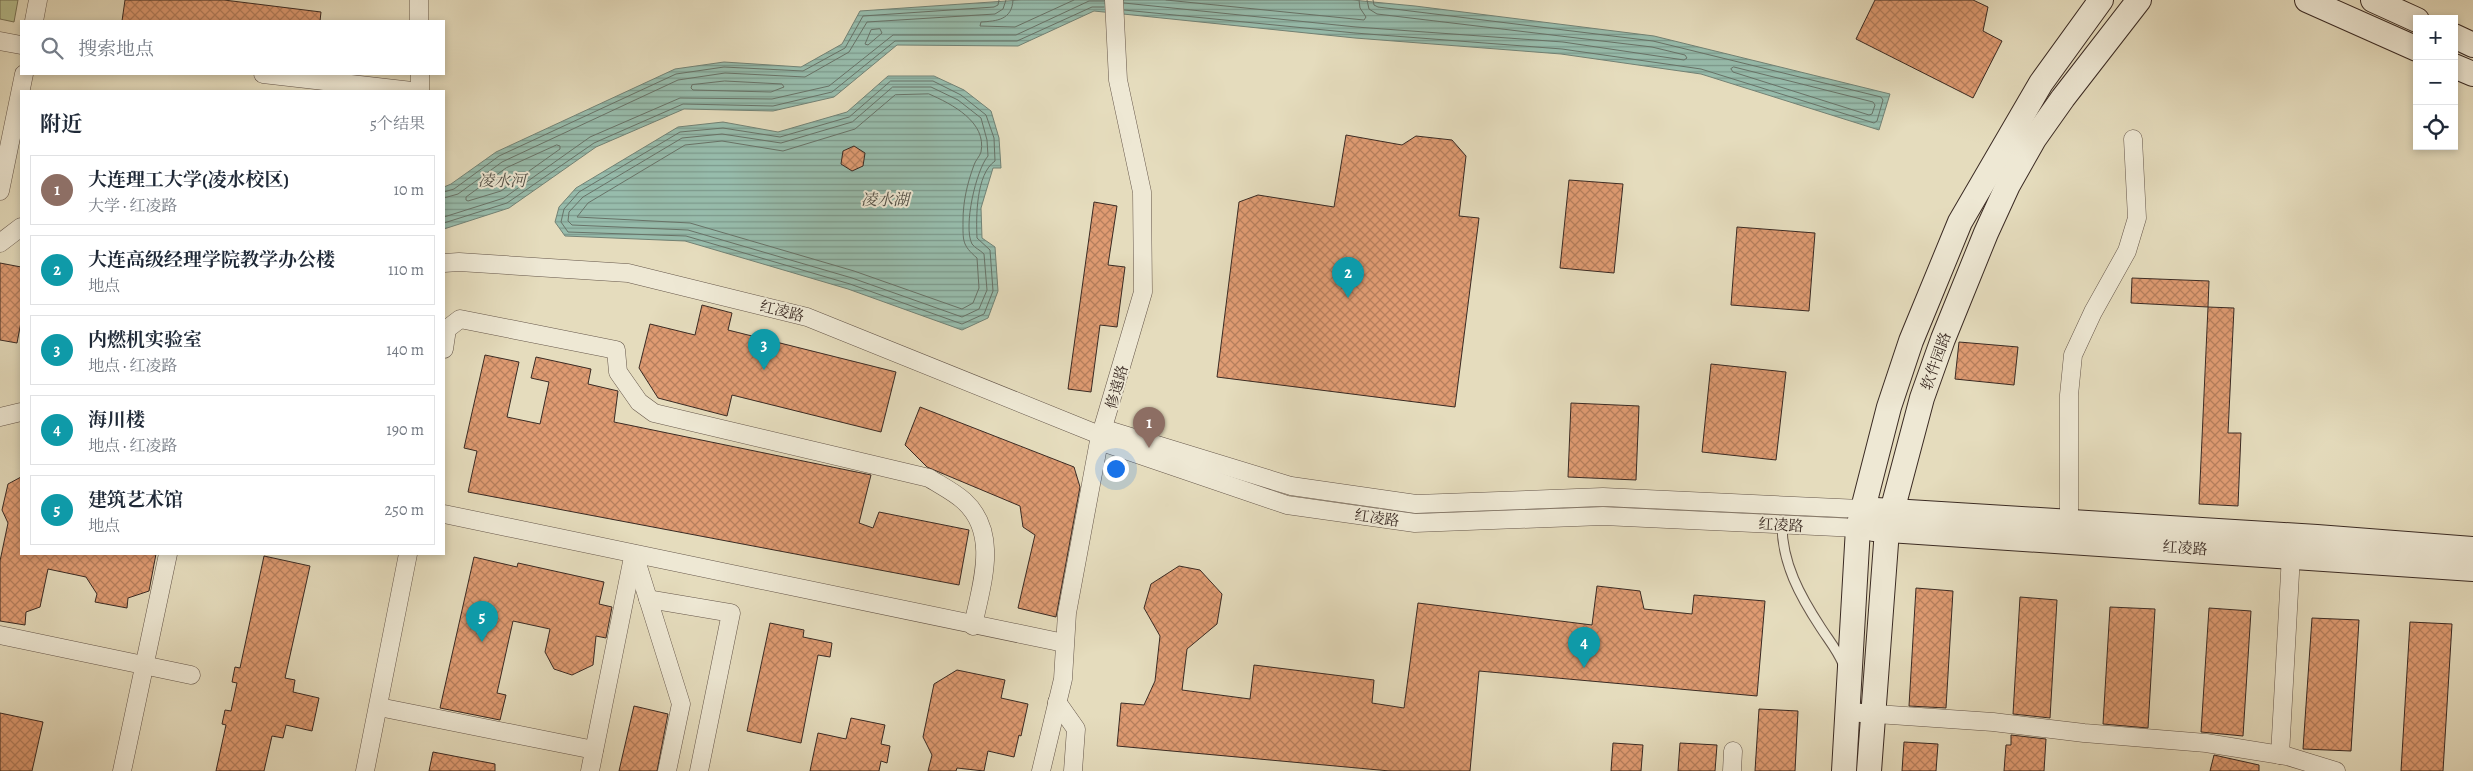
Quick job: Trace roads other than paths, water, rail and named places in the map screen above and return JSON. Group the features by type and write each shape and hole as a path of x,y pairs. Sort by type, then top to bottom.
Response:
{"main road":[{"name":"软件园路","path":"1844,771 1860,518 1889,406 1960,222 2041,83 2101,0"},
{"name":"软件园路","path":"1869,771 1872,714 1890,520 1922,398 1943,339 1986,233 2008,186 2034,139 2063,98 2139,0"},
{"path":"2307,0 2413,47"},
{"path":"2373,0 2413,18"},
{"path":"2458,38 2473,45"},
{"path":"2458,68 2473,74"},
{"name":"红凌路","path":"1860,518 2069,531 2473,549"},
{"name":"红凌路","path":"2069,531 2291,555 2473,569"}],"street":[{"path":"34,20 38,0"},
{"path":"419,0 419,20"},
{"name":"修遠路","path":"1042,771 1063,679 1067,613 1102,436 1143,292 1142,192 1118,80 1114,0"},
{"path":"0,41 20,45"},
{"path":"0,191 4,153 24,75"},
{"path":"272,75 403,90"},
{"path":"420,75 420,90"},
{"path":"2069,531 2069,395 2073,356 2093,312 2127,252 2137,218 2133,139"},
{"path":"0,243 20,228"},
{"name":"红凌路","path":"445,263 459,262 628,273 807,318 1102,436 1287,505 1415,523 1603,516 1782,525 1860,518"},
{"path":"445,342 447,329 460,319 616,350 618,372 640,402 654,413 929,478 965,502 983,528 986,558 973,626"},
{"path":"0,417 20,412"},
{"name":"红凌路","path":"1102,436 1292,486 1416,504 1603,497 1860,518"},
{"path":"445,514 1064,644"},
{"path":"634,554 681,704 667,771"},
{"path":"590,771 634,554"},
{"path":"122,771 168,555"},
{"path":"366,771 408,555"},
{"path":"2280,755 2291,555"},
{"path":"648,599 731,613 699,771"},
{"path":"0,635 191,675"},
{"path":"1058,702 1076,729 1073,771"},
{"path":"378,707 594,750"},
{"path":"1847,712 1993,722 2206,743 2280,755 2336,771"},
{"path":"1732,751 1732,771"}],"lane":[{"path":"1782,525 1782,546 1792,576 1806,605 1841,658 1849,680"}],"water":[{"name":"凌水河","path":"1021,0 1352,0 1654,36 1890,94 1879,130 1701,74 1561,54 1355,38 1094,11 1018,46 897,45 834,97 773,111 684,109 596,147 509,208 445,229 445,187 496,152 675,69 724,62 801,67 842,44 860,11"},
{"name":"凌水湖","path":"888,76 934,76 964,90 991,111 999,138 1001,168 993,168 981,208 982,238 995,247 998,291 988,318 962,330 848,289 685,241 565,236 555,222 559,207 576,188 678,127 723,122 778,132 847,112"}],"place":[{"name":"大连高级经理学院教学办公楼","path":"1348,298"},
{"name":"内燃机实验室","path":"764,370"},
{"name":"大连理工大学(凌水校区)","path":"1149,448"},
{"name":"建筑艺术馆","path":"482,642"},
{"name":"海川楼","path":"1584,668"}]}
